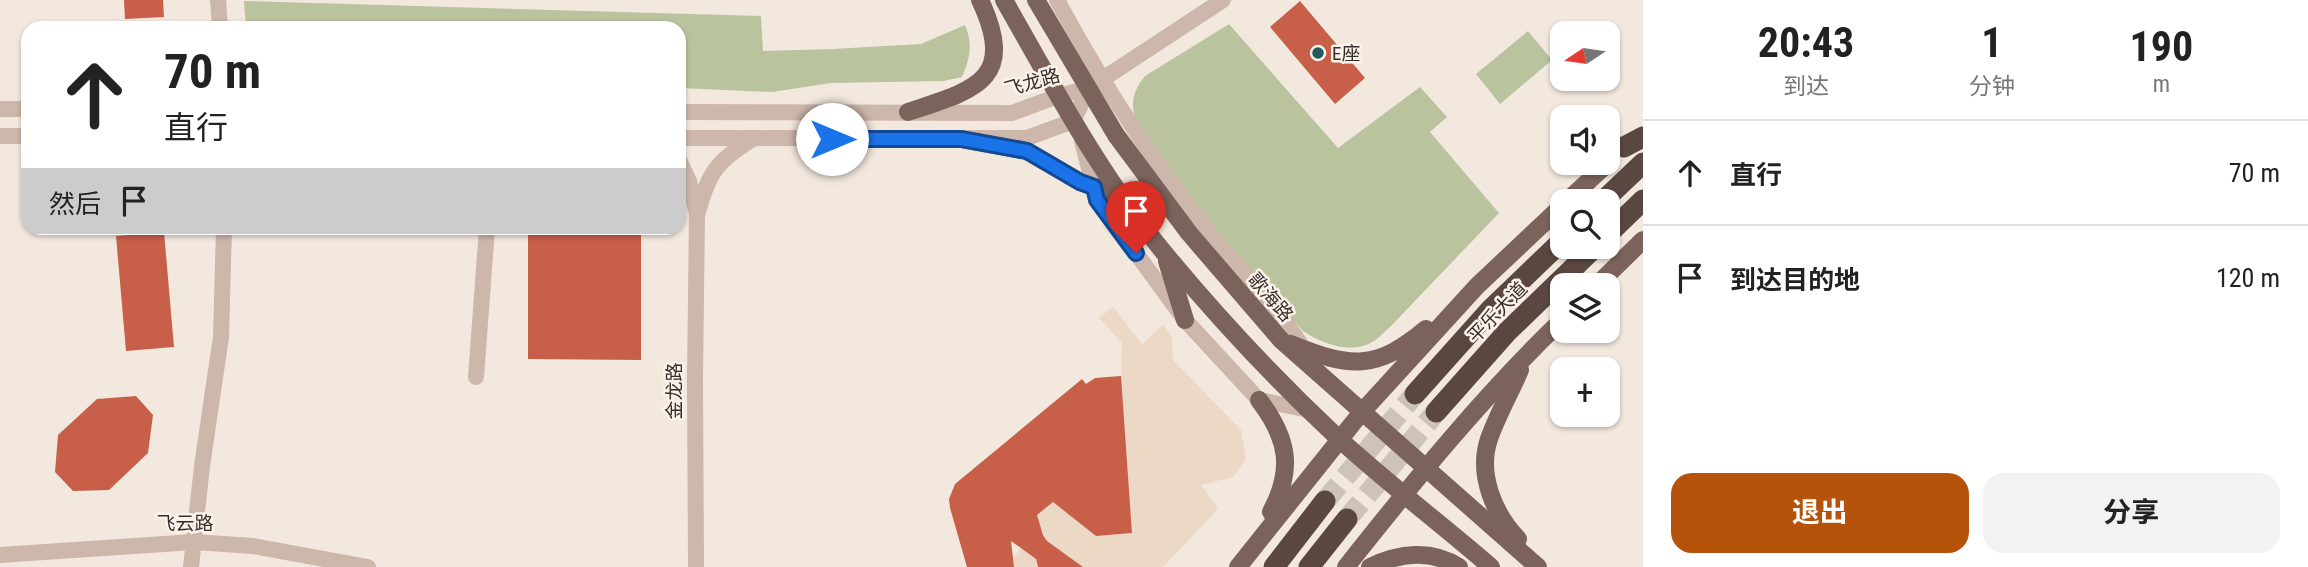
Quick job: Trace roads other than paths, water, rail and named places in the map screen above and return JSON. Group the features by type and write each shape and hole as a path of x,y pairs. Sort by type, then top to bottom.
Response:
{"highway":[{"path":"1624,147 1643,137"},
{"path":"1616,189 1643,163"},
{"path":"1620,222 1643,200"},
{"name":"平乐大道","path":"1415,394 1491,309 1550,252"},
{"name":"平乐大道","path":"1436,412 1507,332 1583,259"},
{"path":"1274,567 1325,501"},
{"path":"1309,567 1347,519"}],"main road":[{"path":"908,112 965,93 981,82 990,69 994,46 993,29 980,0"},
{"path":"1004,0 1077,128 1122,197 1164,254 1254,356 1309,410 1491,567"},
{"name":"歌海路","path":"1036,0 1097,84 1116,135 1189,233 1281,340 1538,567"},
{"path":"1620,151 1643,131"},
{"path":"961,139 1027,151 1080,182 1122,197"},
{"path":"1580,189 1595,175"},
{"path":"1281,340 1338,360 1360,363 1383,358 1404,348 1477,286 1550,217"},
{"path":"1609,273 1643,240"},
{"path":"1164,254 1185,320"},
{"path":"1244,560 1361,413 1477,286"},
{"path":"1346,567 1424,468 1550,331"},
{"path":"1528,352 1488,441 1485,469 1489,494 1507,528 1544,567"},
{"path":"1244,560 1282,492 1285,468 1285,450 1280,432 1259,400"},
{"path":"1370,567 1388,558 1408,555 1431,555 1459,567"}],"street":[{"path":"218,0 220,21"},
{"path":"1057,0 1097,84 1216,241 1294,332 1320,376"},
{"path":"1097,84 1223,0"},
{"name":"飞龙路","path":"686,111 1012,113 1097,84"},
{"name":"飞龙路","path":"1077,128 1097,84"},
{"path":"0,109 21,109"},
{"path":"686,138 1027,138 1077,128 1097,200 1185,320 1259,400 1309,410"},
{"path":"0,136 21,136"},
{"name":"金龙路","path":"697,214 712,171 754,138"},
{"name":"金龙路","path":"686,175 697,214 696,567"},
{"path":"191,567 221,337 224,235"},
{"path":"476,377 486,235"},
{"name":"飞云路","path":"0,555 194,542 253,546 368,567"}],"tunnel":[{"path":"1325,501 1415,394"},
{"path":"1347,519 1436,412"}],"place":[{"name":"E座","path":"1318,53"}]}
